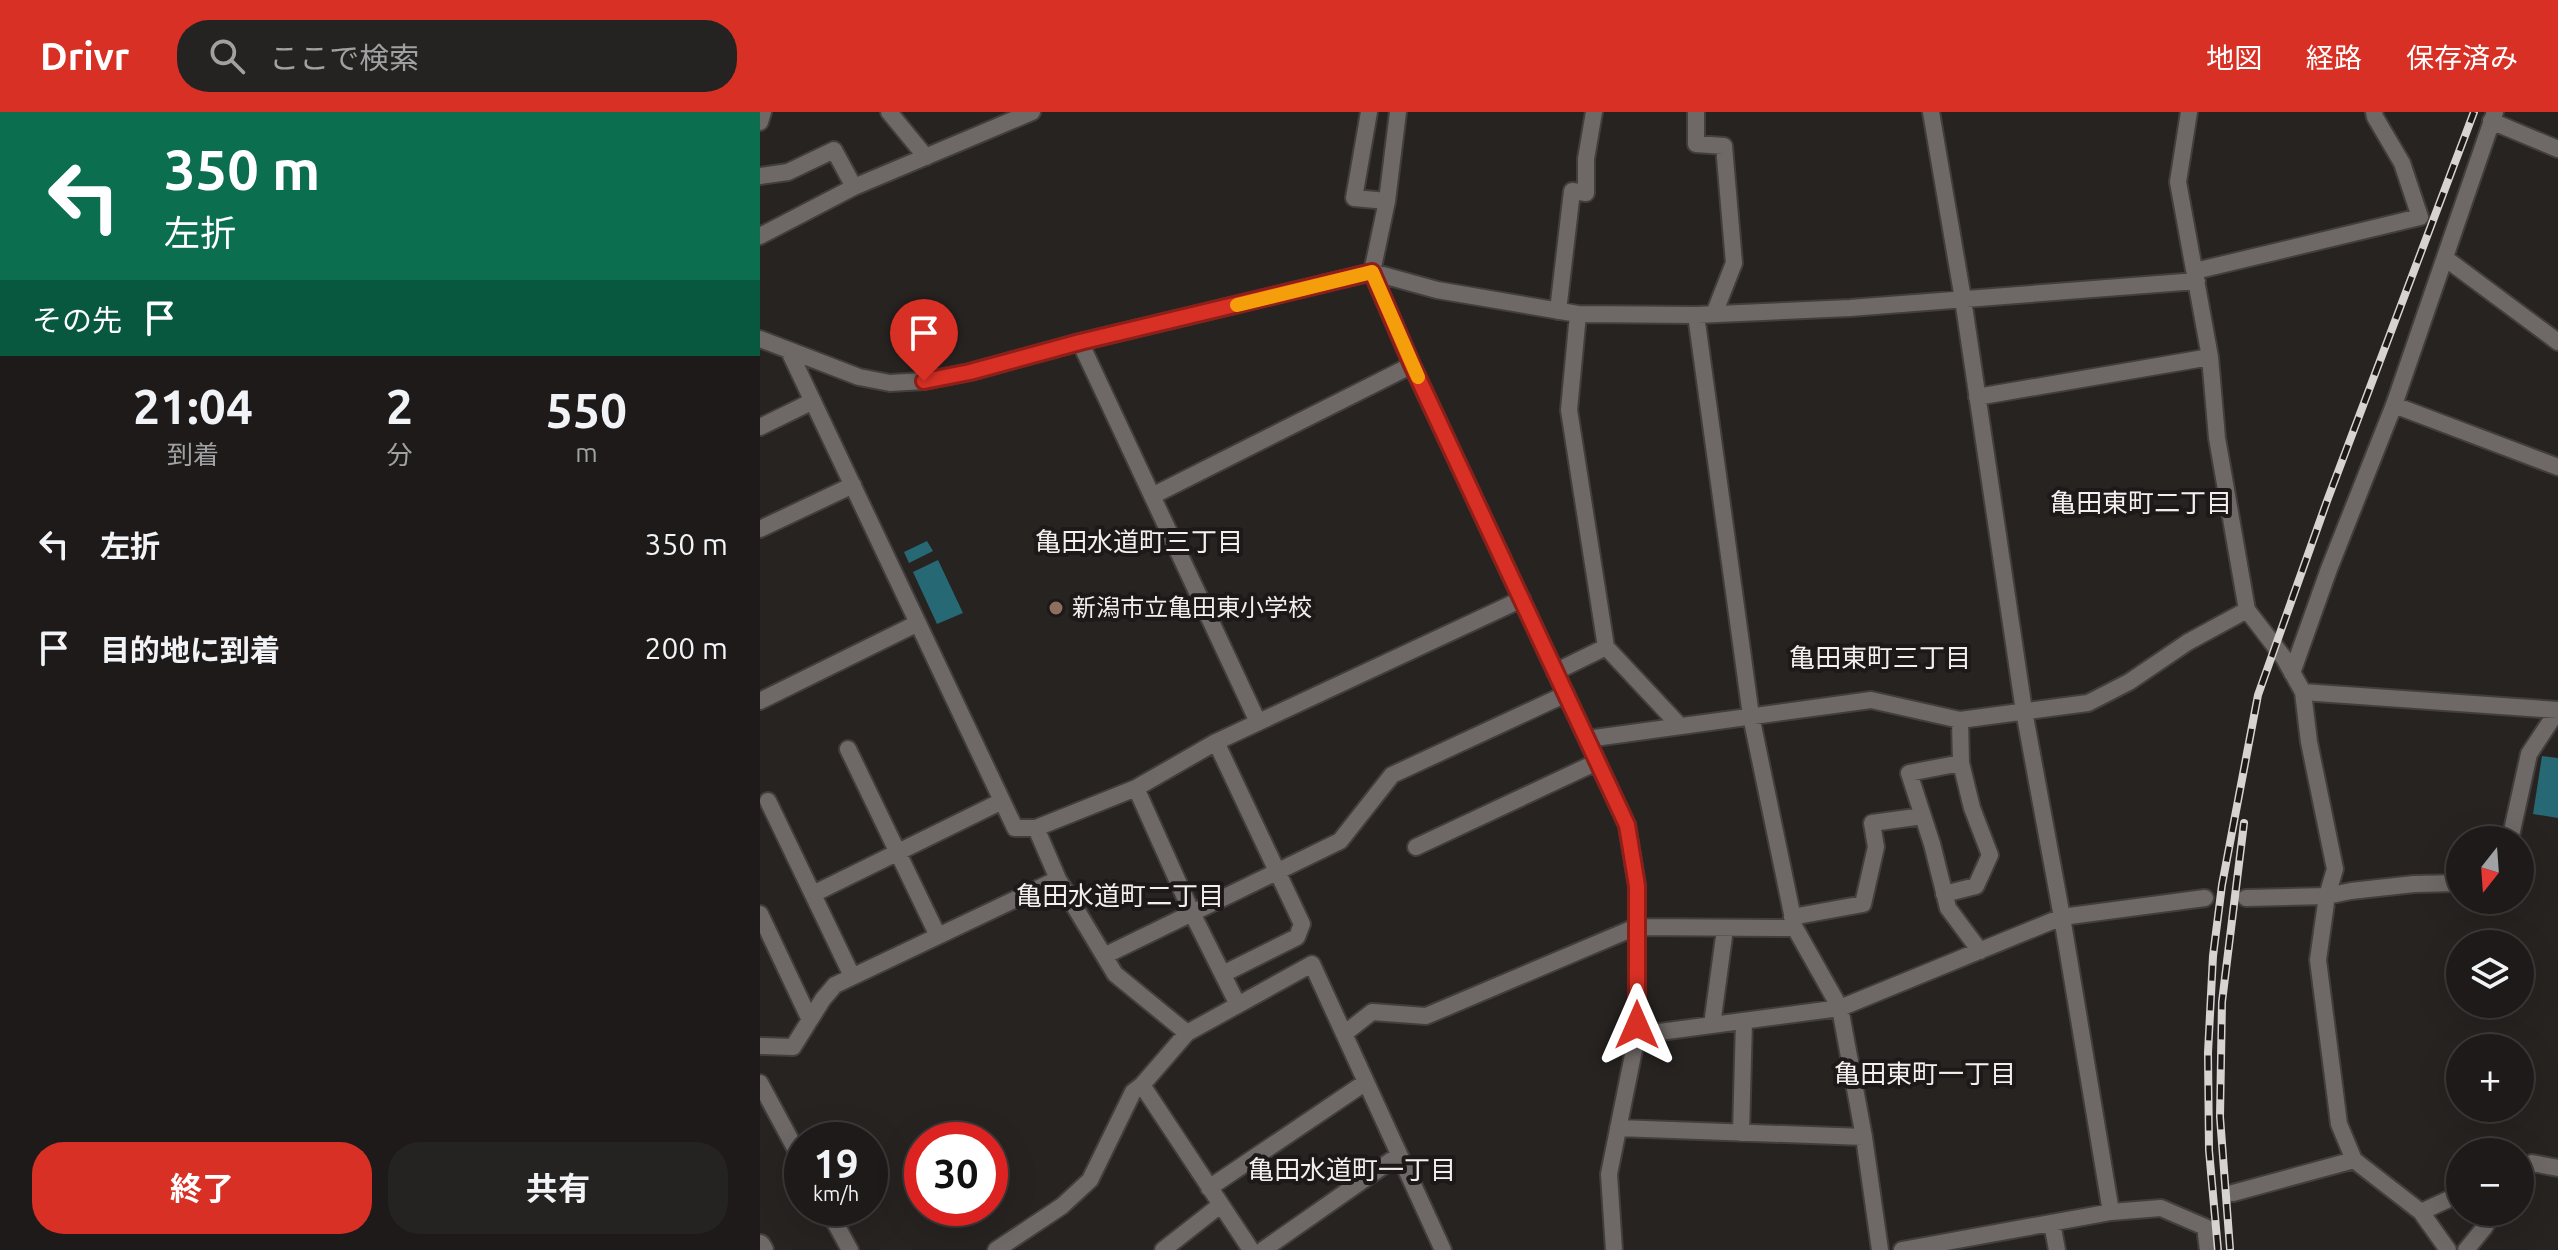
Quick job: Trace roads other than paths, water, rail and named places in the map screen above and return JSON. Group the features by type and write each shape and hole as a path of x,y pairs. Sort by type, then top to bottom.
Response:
{"street":[{"path":"760,122 763,112"},
{"path":"889,112 926,157"},
{"path":"760,236 854,187 1032,112"},
{"path":"1369,112 1354,198 1387,201"},
{"path":"1398,112 1387,201 1372,272 1412,365 1627,825 1637,886 1637,1035 1609,1174 1614,1250"},
{"path":"1558,311 1572,191 1586,193 1586,159 1594,112"},
{"path":"1696,112 1696,144 1724,146 1734,263 1714,314"},
{"path":"1931,112 1963,299 2024,711 2111,1212"},
{"path":"2189,112 2178,182 2210,357 2217,438 2247,610 2303,692 2309,742 2335,869 2327,896 2318,960 2339,1124 2354,1160 2421,1212 2448,1250"},
{"path":"762,339 859,377 890,383 924,381 970,372 1080,342 1372,272 1437,290 1578,314 1696,315 1850,308 2196,276 2420,217 2402,163 2374,112"},
{"path":"2292,673 2329,569 2394,405 2493,116 2558,149"},
{"path":"760,176 788,172 834,150 854,187"},
{"path":"2445,258 2558,342"},
{"path":"1578,314 1569,410 1606,647 1679,725"},
{"path":"1696,315 1751,716 1794,922 1840,1008 1864,1137 1880,1250"},
{"path":"1080,342 1258,722"},
{"path":"789,351 1015,828 1036,828 1136,788 1216,742 1522,599"},
{"path":"1977,397 2210,357"},
{"path":"1152,496 1412,365"},
{"path":"760,427 813,401"},
{"path":"2394,405 2558,467"},
{"path":"760,529 853,485"},
{"path":"1587,739 1871,700 1960,720 2088,703 2129,682 2188,642 2247,610"},
{"path":"760,701 918,623"},
{"path":"1555,672 1606,647"},
{"path":"2303,692 2558,710 2529,754 2513,826"},
{"path":"1106,955 1340,841 1392,775 1566,694"},
{"path":"1944,894 1976,886 1990,855 1972,808 1961,763 1960,720"},
{"path":"1216,742 1302,924 1297,937 1223,974"},
{"path":"848,749 938,936"},
{"path":"1416,847 1597,762"},
{"path":"1961,763 1909,773 1948,908 1980,951"},
{"path":"1136,788 1192,913 1238,1005"},
{"path":"768,801 852,976"},
{"path":"813,894 1002,801"},
{"path":"1344,1034 1372,1012 1426,1016 1636,927 1725,929 1794,922 1863,904 1876,847 1872,823 1923,816"},
{"path":"1036,828 1058,879 1115,974 1187,1033"},
{"path":"760,1046 793,1047 835,985 1058,879"},
{"path":"2246,898 2327,896 2414,884 2446,883"},
{"path":"1637,1035 1840,1008 2062,917 2205,898"},
{"path":"760,914 810,1020"},
{"path":"1712,1025 1725,929"},
{"path":"996,1250 1062,1206 1090,1180 1133,1092 1187,1033 1312,964 1443,1250"},
{"path":"1741,1133 1744,1021"},
{"path":"1209,1188 1366,1082"},
{"path":"760,1083 784,1128"},
{"path":"1142,1085 1219,1206 1251,1250"},
{"path":"1618,1128 1864,1137"},
{"path":"1263,1250 1399,1155"},
{"path":"2233,1193 2354,1160"},
{"path":"2534,1163 2558,1168"},
{"path":"2421,1212 2446,1200"},
{"path":"1163,1250 1219,1206"},
{"path":"1902,1250 2111,1212 2161,1208 2205,1227 2208,1250"},
{"path":"2052,1223 2057,1250"},
{"path":"837,1226 850,1250"},
{"path":"2466,1250 2485,1226"},
{"path":"760,1245 763,1250"}],"water":[{"path":"927,541 933,551 909,563 904,552"},
{"path":"938,560 963,613 937,624 913,572"},
{"path":"2542,756 2558,758 2558,818 2533,814"}],"railway":[{"path":"2218,1250 2209,1150 2208,1053 2213,956 2222,885 2258,695 2327,501 2474,112"},
{"path":"2230,1249 2220,1117 2222,1002 2244,823"}],"place":[{"name":"新潟市立亀田東小学校","path":"1056,608"}],"district":[{"name":"亀田東町二丁目","path":"2141,503"},
{"name":"亀田水道町三丁目","path":"1139,542"},
{"name":"亀田東町三丁目","path":"1880,658"},
{"name":"亀田水道町二丁目","path":"1120,896"},
{"name":"亀田東町一丁目","path":"1925,1074"},
{"name":"亀田水道町一丁目","path":"1352,1170"}]}
